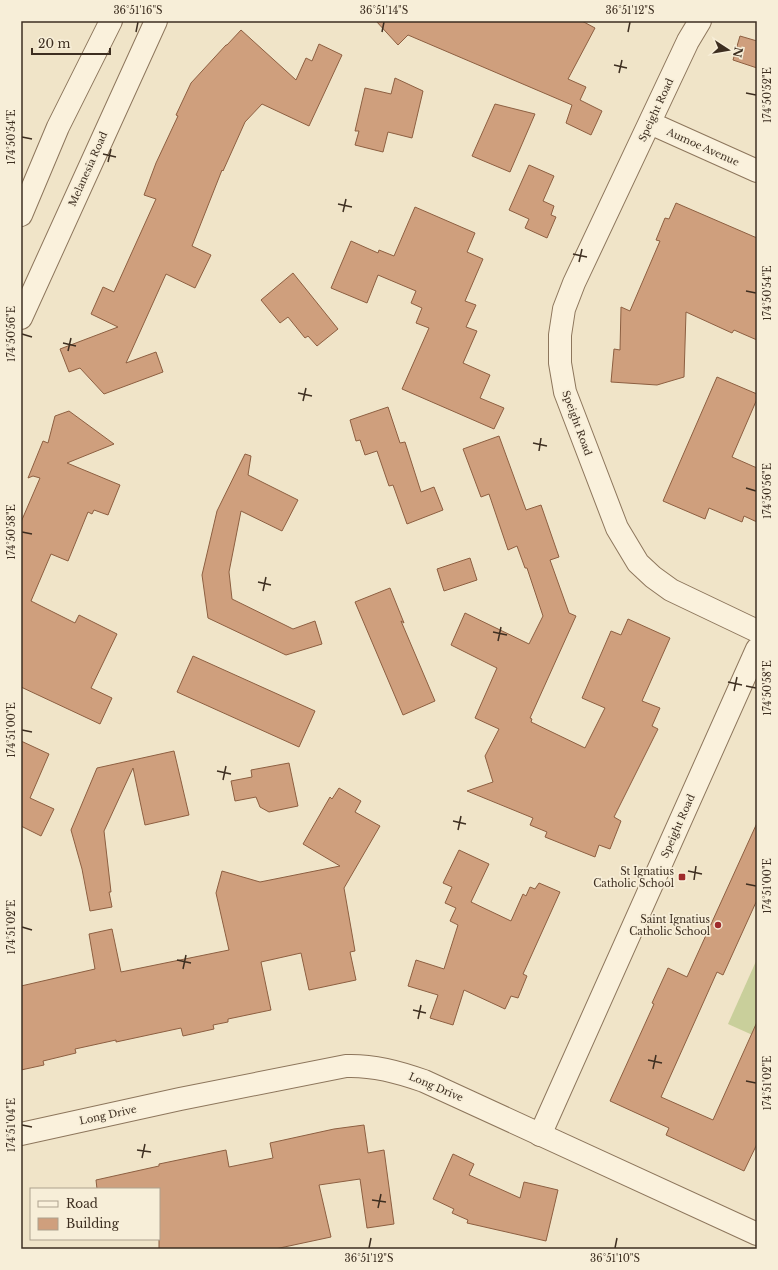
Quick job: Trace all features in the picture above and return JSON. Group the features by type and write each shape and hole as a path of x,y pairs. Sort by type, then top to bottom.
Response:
{"street":[{"path":"21,215 58,127 111,21"},
{"name":"Melanesia Road","path":"21,318 156,21"},
{"name":"Speight Road","path":"700,21 688,41 574,283 564,309 560,342 560,363 565,392 617,528 638,563 653,578 671,590 757,631"},
{"name":"Aumoe Avenue","path":"650,122 757,171"},
{"name":"Speight Road","path":"540,1135 757,649"},
{"name":"Long Drive","path":"21,1134 180,1099 346,1066 361,1066 399,1072 424,1081 757,1234"}],"green space":[{"path":"757,959 757,1037 728,1024"}],"building":[{"path":"376,21 582,21 595,28 568,79 586,87 580,100 602,111 591,135 566,123 572,105 408,35 398,45"},
{"path":"241,30 296,80 306,58 312,61 319,44 342,55 309,126 262,104 245,122 223,171 222,170 192,246 211,255 195,288 166,274 126,363 156,352 163,372 104,394 80,368 69,372 60,349 118,327 91,314 103,287 114,292 156,199 144,195 156,163 178,116 176,115 191,83"},
{"path":"740,36 757,41 757,68 733,60"},
{"path":"395,78 423,91 412,138 388,132 383,152 355,145 359,131 355,131 365,88 391,94"},
{"path":"495,104 535,114 510,172 472,156"},
{"path":"529,165 554,176 543,201 554,206 551,215 556,217 547,238 525,228 529,219 509,210"},
{"path":"676,203 757,238 757,340 734,330 732,333 686,312 684,377 657,385 611,382 614,349 620,350 621,307 630,311 660,241 656,240 665,218 669,219"},
{"path":"415,207 475,233 467,252 483,259 465,301 476,305 466,327 477,331 463,363 490,375 480,398 504,408 494,429 402,389 429,328 416,323 422,308 411,303 416,291 378,275 367,303 331,288 351,241 378,253 379,250 394,256"},
{"path":"293,273 338,329 317,346 308,336 305,338 288,317 280,323 261,300"},
{"path":"717,377 757,394 757,399 732,457 757,468 757,522 744,516 742,522 709,508 705,519 663,501"},
{"path":"388,407 400,443 405,442 421,492 434,487 443,510 407,524 393,485 389,486 377,451 365,455 360,440 356,441 350,420"},
{"path":"69,411 114,444 67,463 120,485 108,515 94,510 92,514 88,512 68,561 51,554 31,601 75,623 79,615 117,634 91,688 112,698 100,724 21,687 21,522 40,478 33,476 28,478 43,441 48,443 55,416"},
{"path":"499,436 526,510 541,505 559,557 550,560 569,613 576,616 530,718 532,719 531,722 585,748 605,708 582,698 611,631 621,635 628,619 670,638 642,701 660,708 652,726 658,729 614,817 621,821 610,849 599,845 595,857 545,837 547,832 530,825 533,818 467,791 493,782 485,756 499,729 475,718 497,668 451,645 465,613 529,644 543,616 527,568 525,568 517,546 508,550 489,494 481,497 463,449"},
{"path":"245,454 251,456 248,475 298,500 282,531 241,511 229,572 232,599 293,629 315,621 322,644 286,655 208,618 202,575 217,511"},
{"path":"470,558 477,580 444,591 437,569"},
{"path":"390,588 404,623 401,621 435,701 403,715 355,602"},
{"path":"193,656 315,711 299,747 177,692"},
{"path":"21,741 49,754 30,798 54,809 41,836 21,826"},
{"path":"174,751 189,815 145,825 133,768 104,831 111,892 109,892 112,907 90,911 82,869 71,830 97,768"},
{"path":"289,763 298,806 269,812 260,807 256,797 235,801 231,781 252,777 251,770"},
{"path":"339,788 361,801 355,812 380,826 344,888 355,951 350,952 356,980 309,990 301,953 261,962 271,1010 228,1019 228,1022 213,1025 214,1029 183,1036 181,1028 75,1049 76,1053 43,1061 44,1065 21,1070 21,986 95,969 89,934 112,929 121,972 229,950 216,893 222,871 260,882 340,866 303,844 330,797 332,799"},
{"path":"757,823 757,900 723,975 717,972 661,1097 713,1120 757,1022 757,1144 744,1171 666,1135 669,1128 610,1101 654,1004 652,1003 668,968 687,977"},
{"path":"459,850 489,864 471,902 511,921 523,894 526,896 530,887 535,889 539,883 560,892 523,974 527,976 518,998 511,996 505,1009 464,990 453,1025 430,1018 438,995 408,986 416,960 444,969 458,925 450,921 456,908 445,903 452,887 443,883"},
{"path":"364,1125 368,1153 384,1150 394,1224 367,1228 360,1179 319,1185 331,1237 275,1249 159,1249 160,1188 97,1188 96,1180 159,1166 159,1164 226,1150 229,1167 273,1158 270,1143 334,1129"},
{"path":"453,1154 474,1164 469,1175 520,1198 524,1182 558,1190 546,1241 467,1223 468,1220 452,1213 454,1209 433,1199"}],"place":[{"name":"St Ignatius Catholic School","path":"682,877"},
{"name":"Saint Ignatius Catholic School","path":"718,925"}]}
